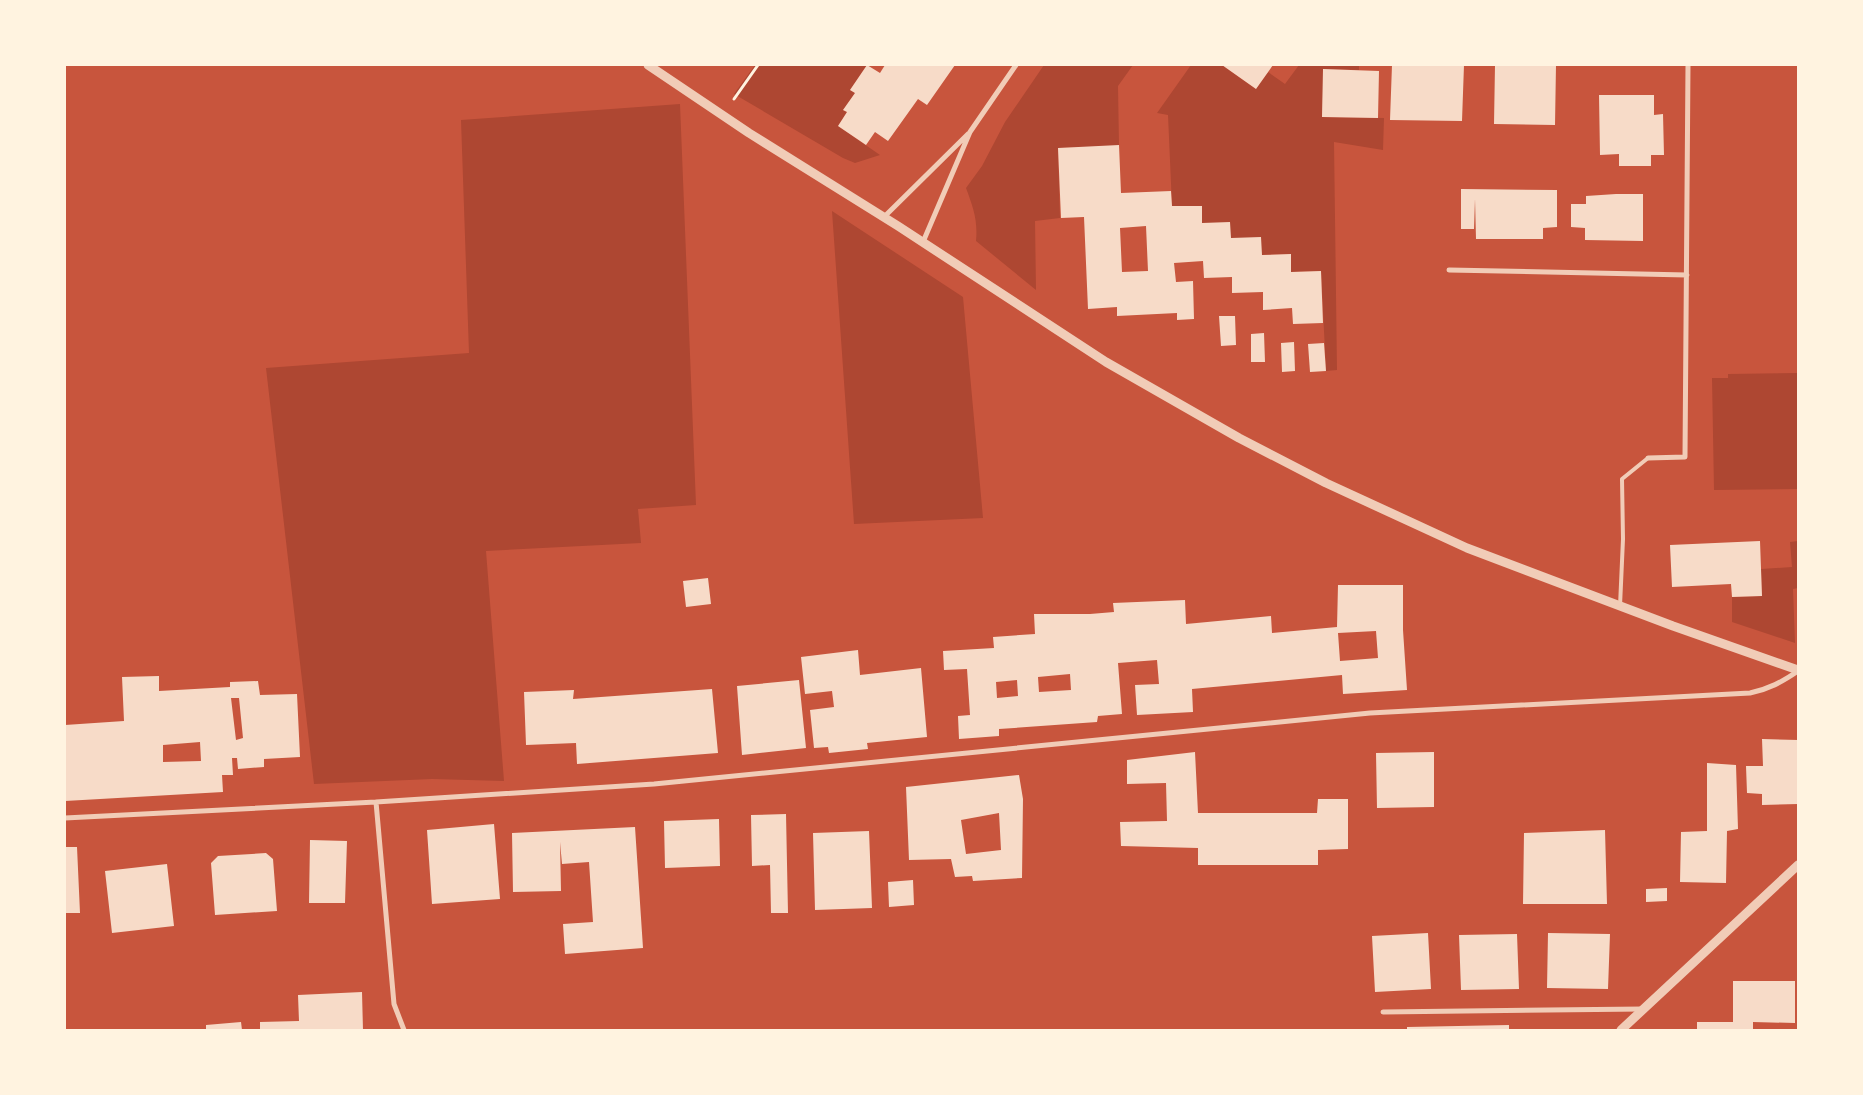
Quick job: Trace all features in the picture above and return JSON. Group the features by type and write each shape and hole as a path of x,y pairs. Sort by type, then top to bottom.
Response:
{"street":[{"path":"648,65 1106,362 1239,438 1326,483 1467,548 1620,606 1798,670"},
{"path":"884,217 970,132 1016,65"},
{"path":"1648,458 1685,457 1688,65"},
{"path":"923,242 970,132"},
{"path":"1449,270 1687,275"},
{"path":"65,818 376,802 654,784 1370,713 1750,693 1765,690 1779,684 1798,670"},
{"path":"376,802 394,1004 404,1030"},
{"path":"1621,1030 1798,865"},
{"path":"1383,1012 1643,1009"}],"lane":[{"path":"1620,606 1623,538 1622,479 1648,458"}],"path":[{"path":"723,114 758,65"}],"shaded area":[{"path":"755,65 867,65 850,90 855,93 843,110 847,112 838,126 880,155 855,163 843,158 734,94"},
{"path":"1044,65 1133,65 1118,86 1119,146 1058,148 1060,218 1035,221 1036,290 976,241 976,220 966,188 982,166 1005,122"},
{"path":"1191,65 1222,65 1256,89 1268,72 1285,84 1299,65 1359,65 1359,70 1324,69 1322,117 1384,118 1383,150 1334,142 1337,370 1326,371 1321,271 1291,272 1291,254 1262,255 1202,223 1202,206 1172,206 1168,115 1157,113"},
{"path":"680,104 696,505 638,509 641,543 486,551 504,781 432,779 314,784 266,368 469,353 461,120"},
{"path":"832,211 963,297 983,518 854,524"},
{"path":"1798,373 1798,489 1714,490 1712,378 1728,378 1728,374"},
{"path":"1798,541 1798,588 1793,589 1795,643 1732,622 1732,597 1762,596 1761,569 1792,567 1790,542"}],"building":[{"path":"867,65 880,73 885,65 955,65 927,105 918,99 888,141 875,132 866,145 838,126 847,112 843,110 855,93 850,90"},
{"path":"1222,65 1273,65 1256,89"},
{"path":"1392,65 1464,65 1462,121 1390,120"},
{"path":"1495,65 1556,65 1555,125 1494,124"},
{"path":"1323,69 1379,71 1378,118 1322,117"},
{"path":"1599,95 1654,95 1654,115 1663,114 1664,155 1651,155 1651,166 1619,166 1619,154 1600,155"},
{"path":"1119,145 1121,193 1171,191 1172,206 1202,206 1202,223 1230,222 1231,238 1261,237 1262,255 1291,254 1291,272 1321,271 1323,323 1293,324 1292,308 1263,310 1263,292 1232,293 1232,277 1204,278 1203,261 1174,263 1176,282 1193,281 1194,319 1177,320 1177,313 1117,316 1117,307 1088,309 1084,217 1061,218 1058,148","holes":["1146,226 1148,271 1122,272 1120,228"]},
{"path":"1461,189 1557,190 1557,227 1543,228 1543,239 1476,239 1475,199 1474,229 1461,229"},
{"path":"1643,194 1643,241 1585,240 1585,228 1571,227 1571,204 1586,204 1586,196"},
{"path":"1219,316 1235,316 1236,345 1221,346"},
{"path":"1264,333 1265,362 1251,362 1251,334"},
{"path":"1294,342 1295,371 1282,372 1281,343"},
{"path":"1324,343 1326,371 1310,372 1308,344"},
{"path":"1760,541 1762,596 1732,597 1731,584 1672,587 1670,545"},
{"path":"708,578 711,604 686,607 683,581"},
{"path":"1338,585 1403,585 1403,630 1407,690 1343,694 1342,675 1192,689 1193,712 1137,715 1135,685 1159,684 1157,660 1118,663 1122,714 1098,716 1097,722 999,729 999,736 959,739 958,716 970,715 967,669 944,670 943,651 994,648 993,637 1035,634 1034,614 1114,612 1113,603 1185,600 1186,624 1271,616 1272,633 1337,627","holes":["1376,631 1378,658 1340,661 1338,633","1070,674 1071,690 1039,692 1038,677","1017,680 1018,696 997,698 996,682"]},
{"path":"858,650 860,675 921,668 927,737 867,743 868,749 829,753 828,747 814,748 810,710 834,707 832,691 805,694 801,657"},
{"path":"159,676 159,691 230,687 230,682 258,681 260,695 297,694 300,757 264,759 264,767 238,769 237,758 232,758 233,775 222,775 223,792 65,801 65,725 124,721 122,677","holes":["231,698 239,698 243,738 236,740","200,742 201,761 163,762 163,745"]},
{"path":"799,680 806,748 742,755 737,686"},
{"path":"712,689 718,753 577,764 576,743 526,745 524,692 574,690 573,699"},
{"path":"1762,739 1798,740 1798,804 1762,805 1762,794 1747,793 1746,766 1763,766"},
{"path":"1195,752 1198,813 1317,813 1318,799 1348,799 1348,849 1318,850 1318,865 1198,865 1198,848 1121,846 1120,822 1167,821 1166,783 1127,784 1127,760"},
{"path":"1434,752 1434,807 1377,808 1376,753"},
{"path":"1707,763 1736,765 1738,829 1727,831 1726,883 1680,882 1681,832 1707,831"},
{"path":"1019,775 1023,799 1022,878 973,881 972,876 955,877 951,859 909,860 906,787","holes":["999,813 1001,850 966,854 961,820"]},
{"path":"786,814 788,913 771,913 770,865 752,866 751,815"},
{"path":"719,819 720,866 665,868 664,821"},
{"path":"494,824 500,899 432,904 427,830"},
{"path":"635,827 643,948 565,954 563,924 593,922 589,862 562,864 560,842 561,891 513,892 512,833"},
{"path":"1605,830 1607,904 1523,904 1524,833"},
{"path":"869,831 872,908 815,910 813,833"},
{"path":"310,840 347,841 345,903 309,903"},
{"path":"65,847 77,847 80,913 65,913"},
{"path":"266,853 273,859 277,911 215,915 211,863 218,856"},
{"path":"167,864 174,926 112,933 105,871"},
{"path":"913,880 914,905 889,907 888,882"},
{"path":"1667,888 1667,901 1646,902 1646,889"},
{"path":"1428,933 1431,989 1375,992 1372,936"},
{"path":"1548,933 1610,934 1608,989 1547,988"},
{"path":"1517,934 1519,989 1461,990 1459,935"},
{"path":"1733,981 1795,981 1795,1023 1753,1022 1753,1030 1697,1030 1697,1022 1733,1022"},
{"path":"362,992 363,1030 260,1030 260,1022 299,1021 298,995"},
{"path":"241,1022 242,1030 206,1030 206,1025"},
{"path":"1509,1025 1509,1030 1407,1030 1407,1027"}]}
